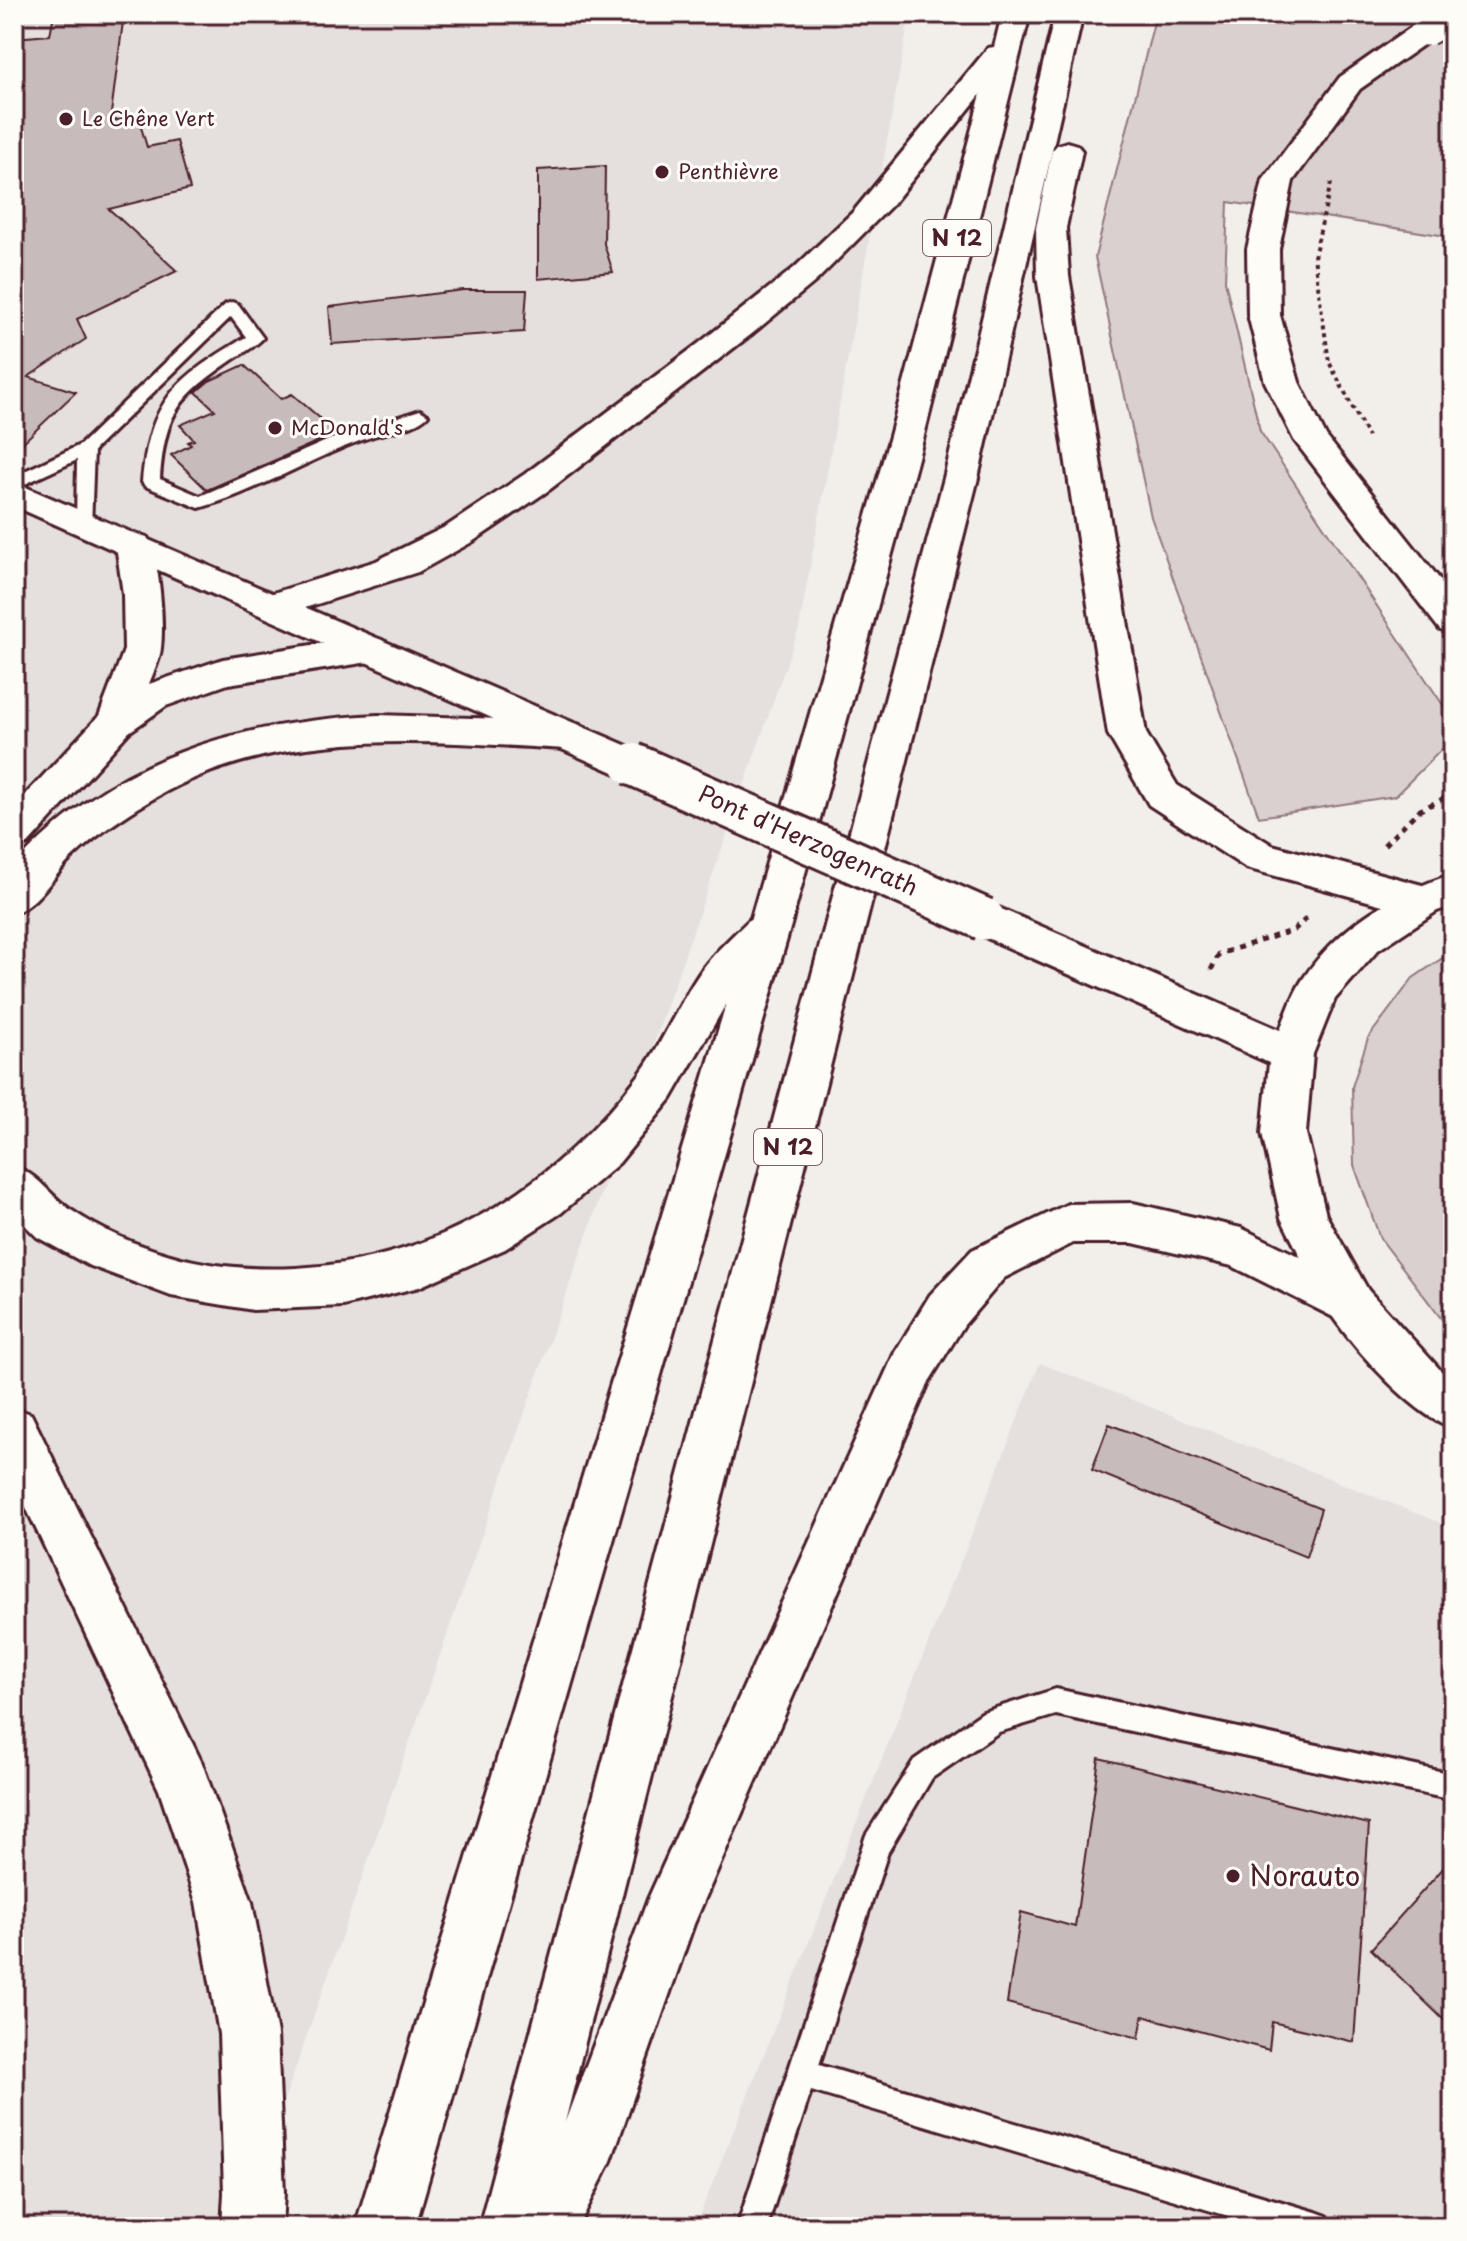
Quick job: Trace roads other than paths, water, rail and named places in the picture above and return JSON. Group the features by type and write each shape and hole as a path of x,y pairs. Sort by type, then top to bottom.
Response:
{"main road":[{"name":"N 12","path":"509,2227 957,493 1069,14"},
{"path":"1440,22 1350,83 1278,180 1263,249 1264,315 1282,382 1311,440 1453,621"},
{"name":"N 12","path":"385,2227 770,925 907,436 1013,27"},
{"path":"273,606 307,593 369,578 448,542 536,483 720,345 798,280 864,217 1013,27"},
{"path":"1057,65 1071,128 1051,228 1053,276 1127,734 1163,795 1260,857 1438,895"},
{"name":"Pont d'Herzogenrath","path":"18,497 85,523 1291,1054"},
{"path":"116,722 143,650 141,594 134,545"},
{"path":"14,833 116,722 153,697 223,672 369,649"},
{"path":"14,897 22,884 70,836 110,805 166,773 218,752 271,738 333,728 387,727 566,735"},
{"path":"1438,895 1363,939 1318,990 1291,1054 1284,1133 1304,1218 1351,1305 1426,1388 1453,1407"},
{"path":"14,1185 53,1223 104,1251 171,1276 253,1290 343,1286 419,1267 512,1221 545,1199 603,1150 656,1086 717,981 770,925"},
{"path":"545,2227 581,2161 674,1904 912,1367 947,1310 988,1264 1068,1224 1133,1223 1241,1248 1351,1305"},
{"path":"14,1430 183,1782 224,1902 248,2034 254,2193 252,2227"}],"lane":[{"path":"18,497 86,449 232,307 255,338 215,363 166,410 154,442 151,482 199,502 240,490 341,441 392,427 420,415"},
{"path":"85,523 86,449"},
{"path":"752,2227 876,1845 923,1769 992,1721 1056,1702 1453,1787"},
{"path":"801,2074 1316,2227"}],"place":[{"name":"Le Chêne Vert","path":"66,119"},
{"name":"Penthièvre","path":"662,172"},
{"name":"McDonald's","path":"275,428"},
{"name":"Norauto","path":"1233,1876"}]}
